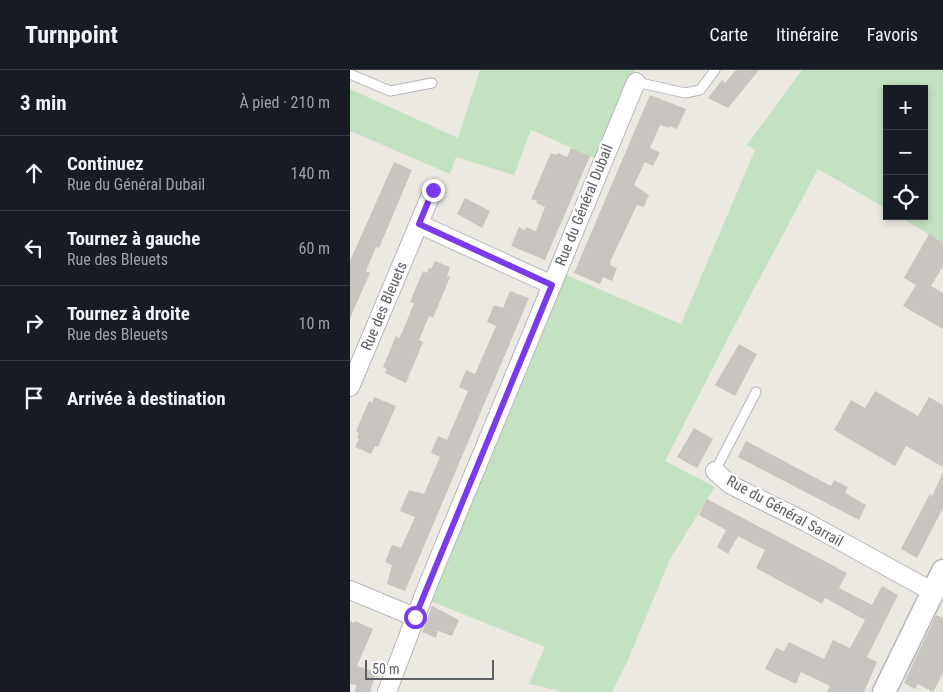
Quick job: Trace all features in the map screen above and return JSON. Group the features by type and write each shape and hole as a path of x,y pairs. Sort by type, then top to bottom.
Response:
{"street":[{"name":"Rue du Général Dubail","path":"386,692 415,617 636,82"},
{"name":"Rue des Bleuets","path":"350,387 433,190"},
{"path":"419,224 552,285"},
{"name":"Rue du Général Sarrail","path":"715,471 731,485 806,522 933,592"},
{"path":"884,692 943,571"},
{"path":"350,590 415,617"}],"lane":[{"name":"Rue du Général Dubail","path":"636,82 685,93 700,90 715,70"},
{"path":"350,74 390,91 432,83"},
{"name":"Rue du Général Sarrail","path":"715,471 756,392"}],"green space":[{"path":"480,70 635,70 636,82 601,163 590,156 531,130 514,175 456,157 450,174 350,131 350,89 458,138"},
{"path":"802,70 943,70 943,243 905,220 928,220 928,85 883,85 883,207 818,169 665,461 715,487 670,559 628,660 612,692 563,692 529,684 545,647 423,598 557,271 681,324 755,150 747,145"}],"building":[{"path":"736,70 759,70 728,108 708,98 722,80 725,83"},
{"path":"650,95 686,109 677,129 660,125 650,148 659,152 659,154 653,166 645,162 634,185 649,195 644,207 637,205 610,262 610,265 617,268 612,281 603,277 600,284 574,273"},
{"path":"571,148 590,156 545,260 511,246 519,227 525,230 526,227 536,231 545,207 531,199 551,153 556,155 558,153 567,157"},
{"path":"394,162 412,170 379,248 376,247 366,271 370,273 350,318 350,261"},
{"path":"465,198 490,211 482,228 457,214"},
{"path":"929,234 943,243 943,266 931,286 943,293 943,329 903,306 916,285 904,278"},
{"path":"435,261 450,267 447,276 450,277 433,318 429,316 419,340 423,342 406,383 385,373 387,369 383,367 396,336 399,338 402,333 414,303 410,302 423,271 427,273"},
{"path":"510,291 529,298 405,591 387,584 392,565 385,562 392,545 401,548 415,517 400,511 409,490 424,494 440,457 431,453 438,436 447,440 468,391 459,387 466,370 475,374 496,326 487,322 494,305 503,308"},
{"path":"739,344 757,354 735,396 715,385"},
{"path":"875,391 918,416 929,397 943,405 943,467 906,446 895,466 834,430 851,400 865,408"},
{"path":"374,397 396,406 378,447 375,446 371,454 355,447 359,439 357,438 359,433 356,431 369,401 372,403"},
{"path":"694,428 713,439 697,468 677,457"},
{"path":"746,441 831,486 834,480 848,487 845,493 866,505 859,520 738,457"},
{"path":"943,472 943,508 917,558 901,549 930,494 932,496"},
{"path":"707,499 847,573 839,588 872,605 882,586 898,595 867,657 877,662 864,692 827,692 830,686 801,672 796,684 765,669 776,648 784,651 789,642 824,659 833,640 850,648 865,620 825,598 822,604 756,568 765,550 738,536 728,554 717,547 726,530 699,515"},
{"path":"432,606 459,620 452,636 438,631 436,638 422,632"},
{"path":"936,615 943,618 943,673 933,692 918,684 915,689 904,683"},
{"path":"350,621 354,623 355,621 373,629 357,666 376,672 370,692 354,692 357,685 350,684"}],"route":[{"path":"415,617 552,285 419,224 433,190"}]}
